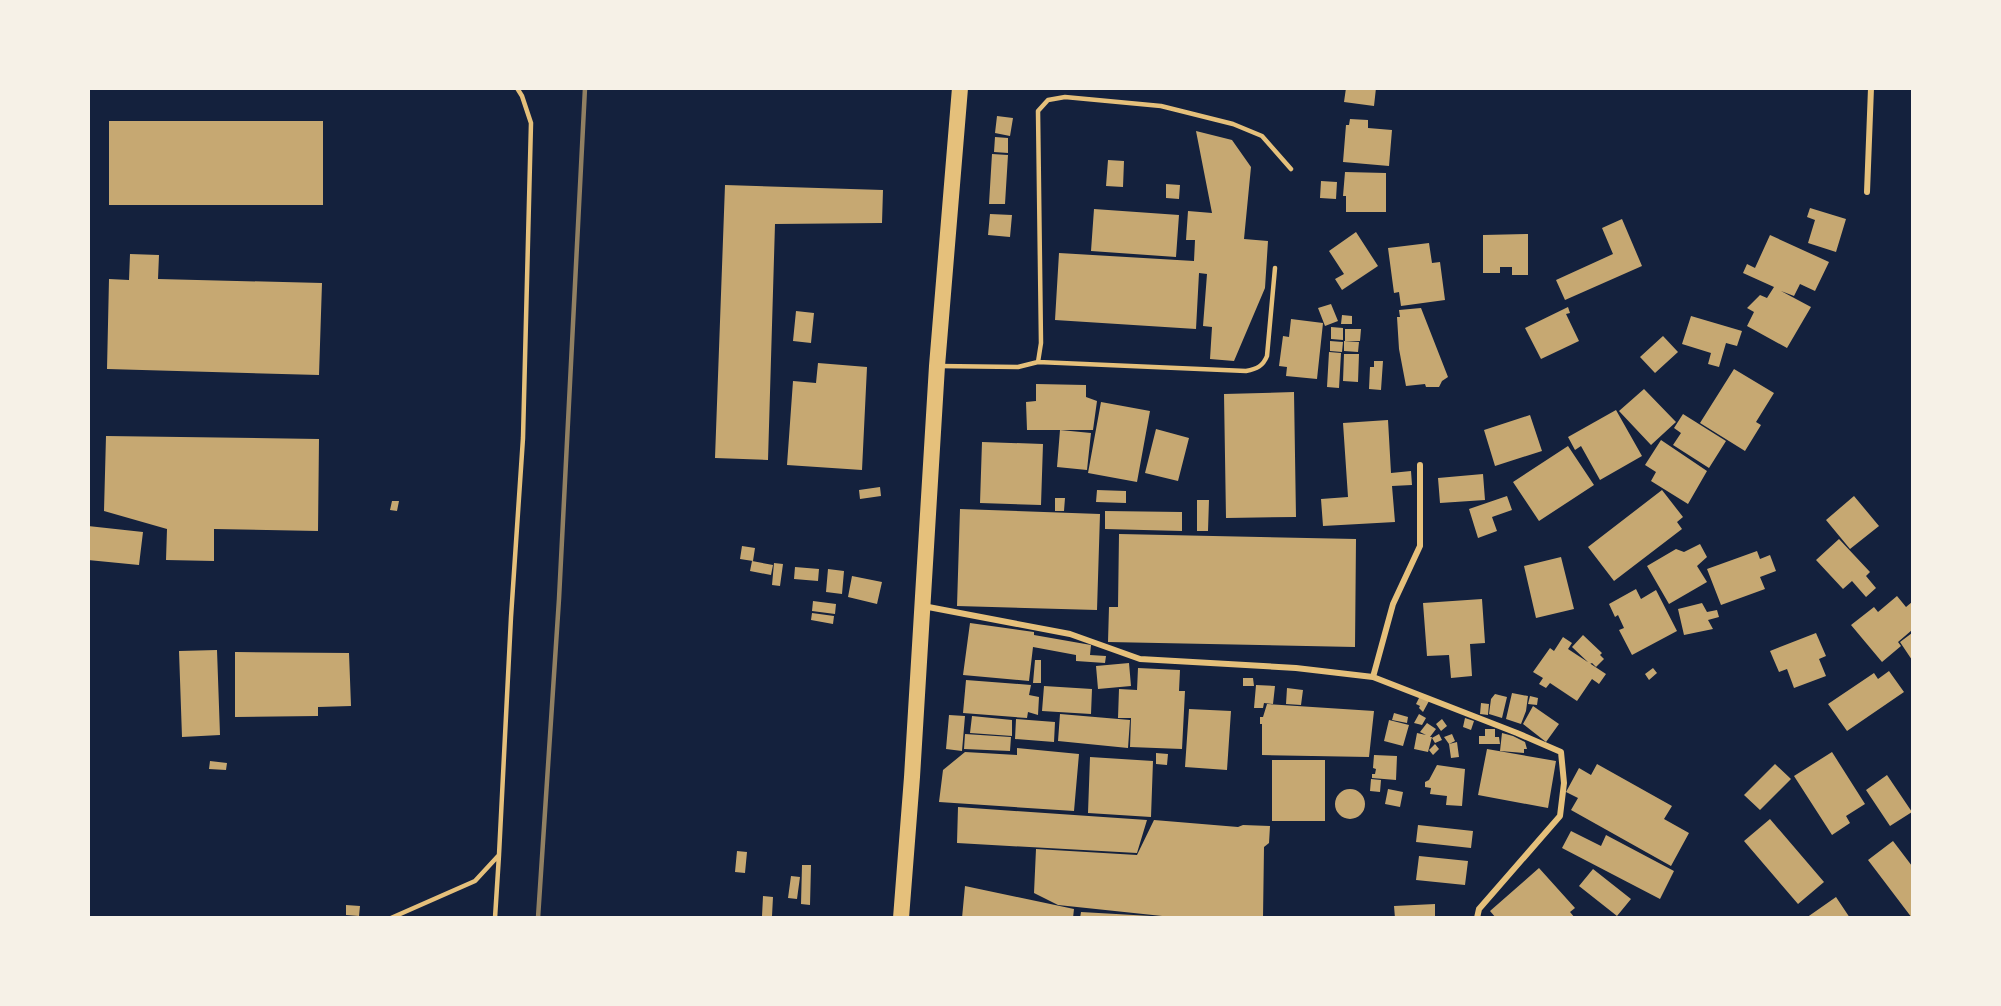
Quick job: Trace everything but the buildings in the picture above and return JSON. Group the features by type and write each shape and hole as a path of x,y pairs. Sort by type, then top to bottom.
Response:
{"highway":[{"path":"901,918 912,777 937,366 960,88"}],"street":[{"path":"1867,192 1871,88"},
{"path":"1373,677 1393,604 1420,546 1420,465"},
{"path":"922,605 1070,634 1140,659 1296,668 1373,677 1517,732 1562,752 1564,783 1560,816 1479,909 1477,918"}],"lane":[{"path":"495,918 510,629 523,438 531,123 517,88"},
{"path":"1038,362 1041,343 1038,111 1048,99 1065,97 1161,106 1233,124 1262,136 1291,169"},
{"path":"937,366 1018,367 1038,362 1246,371 1256,369 1263,364 1267,356 1275,268"},
{"path":"392,918 475,881 499,855"}],"railway":[{"path":"538,918 559,599 585,88"}]}
